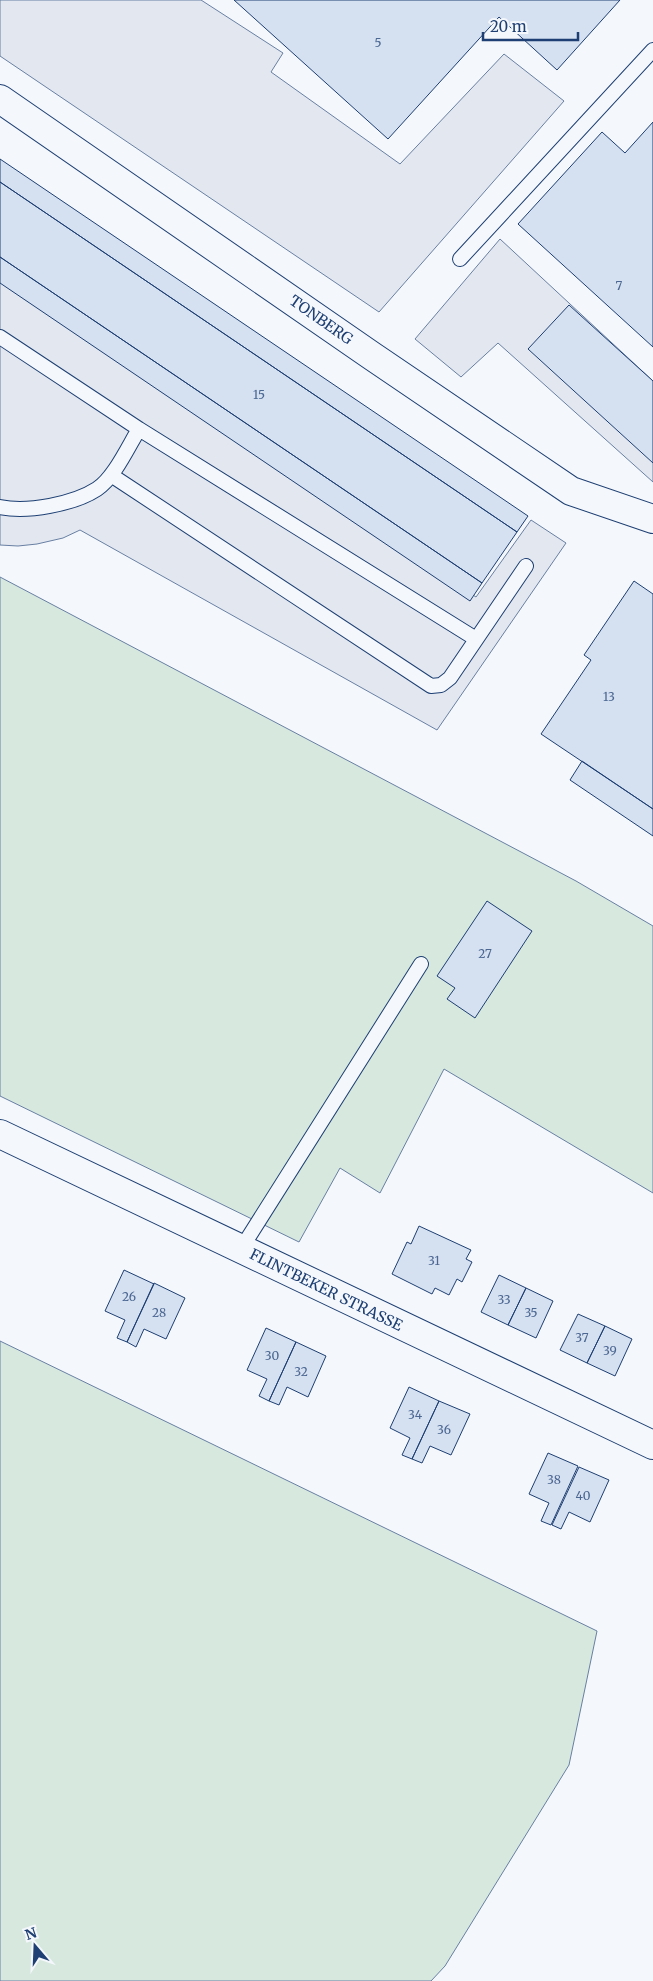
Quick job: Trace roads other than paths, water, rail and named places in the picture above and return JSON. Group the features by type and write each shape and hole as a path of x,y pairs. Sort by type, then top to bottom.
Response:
{"street":[{"name":"TONBERG","path":"0,99 571,491 653,519"},
{"name":"FLINTBEKER STRASSE","path":"0,1134 653,1445"}],"lane":[{"path":"460,259 653,50"},
{"path":"0,337 139,429 476,639"},
{"path":"0,507 33,508 70,501 97,489 111,475 139,429"},
{"path":"111,475 432,686 441,685 450,678 526,566"},
{"path":"241,1249 421,964"}]}
